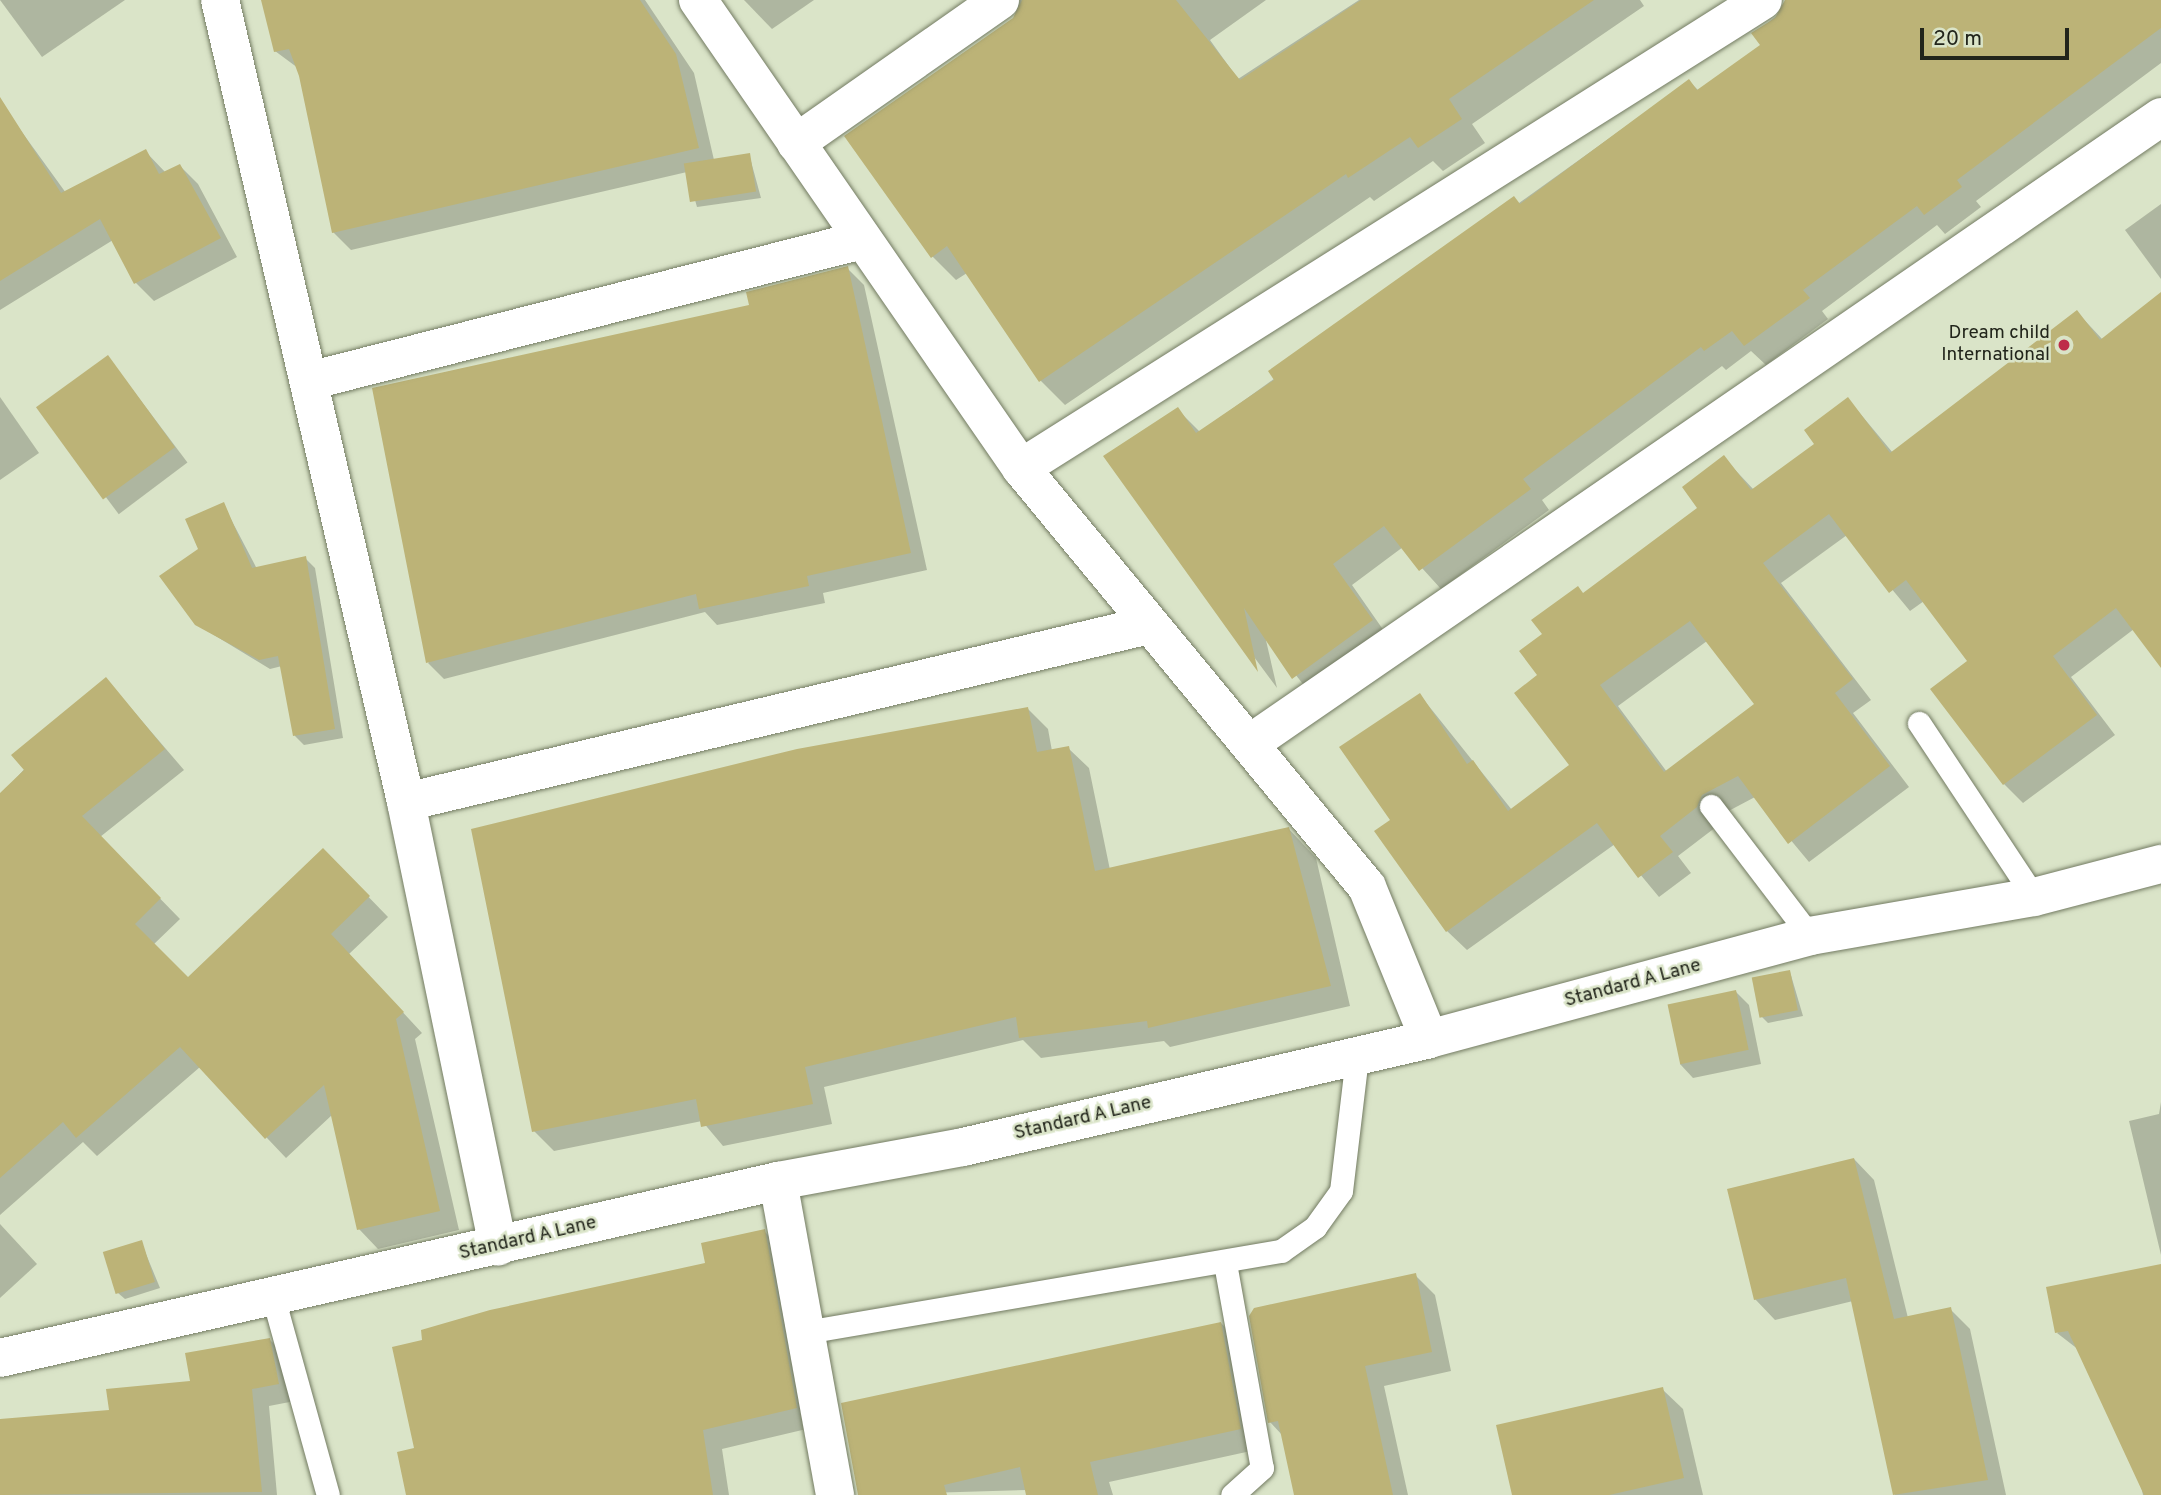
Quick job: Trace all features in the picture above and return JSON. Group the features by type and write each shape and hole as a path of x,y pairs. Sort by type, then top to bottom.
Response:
{"street":[{"path":"220,0 406,802 498,1247"},
{"path":"698,0 1021,468 1145,626 1252,742 1367,887 1429,1039"},
{"path":"796,143 1000,0"},
{"path":"1021,468 1763,0"},
{"path":"1252,742 2161,117"},
{"path":"309,381 862,240"},
{"path":"406,802 1145,626"},
{"name":"Standard A Lane","path":"0,1358 498,1247 778,1181 963,1147 1429,1039 1810,936 2035,897 2161,864"},
{"path":"778,1181 835,1495"}],"lane":[{"path":"1919,723 2035,897"},
{"path":"1711,806 1810,936"},
{"path":"807,1332 1225,1263 1282,1251 1315,1227 1341,1191 1357,1056"},
{"path":"1225,1263 1262,1468 1232,1495"},
{"path":"273,1297 328,1495"}],"building":[{"path":"261,0 640,0 676,54 699,148 332,233 299,76 289,49 274,52"},
{"path":"1022,0 1176,0 1240,80 1361,0 1594,0 1449,99 1462,119 1418,148 1410,137 1348,178 1346,174 1039,382 947,246 931,258 844,136 1013,18"},
{"path":"1785,0 2161,0 2161,28 1957,180 1962,187 1924,215 1917,206 1803,290 1810,298 1744,346 1732,331 1704,351 1701,347 1523,479 1531,489 1419,571 1384,526 1333,564 1373,620 1292,679 1244,608 1258,672 1103,456 1178,407 1196,433 1274,380 1268,371 1514,196 1520,204 1689,79 1697,90 1760,45 1751,33 1775,18"},
{"path":"0,97 61,193 146,149 159,174 180,164 221,238 134,284 100,219 0,281"},
{"path":"750,153 756,192 690,202 684,163"},
{"path":"848,266 911,553 807,576 809,586 699,609 696,594 426,663 372,388 749,305 746,292"},
{"path":"2161,292 2161,668 2116,608 2053,656 2097,715 2003,785 1930,689 1967,661 1906,580 1889,593 1829,514 1763,563 1853,679 1835,693 1890,766 1788,844 1738,776 1702,795 1697,807 1660,836 1673,852 1638,878 1597,823 1446,932 1374,831 1390,820 1339,747 1420,693 1467,764 1473,760 1508,811 1569,765 1514,693 1537,675 1519,651 1542,634 1531,620 1578,586 1583,593 1697,508 1682,487 1724,455 1751,490 1814,444 1804,430 1848,397 1890,453 2077,310 2100,340","holes":["1690,621 1754,704 1664,772 1600,685"]},
{"path":"108,355 175,447 103,500 36,407"},
{"path":"224,502 252,568 306,556 335,729 293,736 278,656 259,660 195,625 159,576 198,549 185,519"},
{"path":"106,677 165,749 82,816 161,898 135,924 188,977 323,848 370,896 331,934 404,1012 396,1019 440,1211 357,1230 324,1085 265,1139 180,1047 76,1138 63,1122 0,1178 0,793 24,770 11,755"},
{"path":"1028,707 1037,752 1069,746 1095,871 1289,827 1331,986 1148,1028 1147,1021 1019,1038 1016,1017 805,1067 813,1104 701,1127 696,1099 532,1132 471,829 797,749"},
{"path":"1790,970 1798,1010 1760,1018 1752,977"},
{"path":"1736,990 1749,1050 1680,1064 1668,1005"},
{"path":"1854,1158 1894,1319 1951,1307 1988,1480 1893,1495 1846,1278 1754,1300 1727,1189"},
{"path":"765,1229 797,1408 703,1430 713,1495 406,1495 397,1452 414,1448 392,1347 422,1340 421,1330 490,1310 705,1263 701,1243"},
{"path":"142,1240 155,1282 116,1294 103,1252"},
{"path":"2161,1264 2161,1495 2144,1495 2068,1331 2055,1333 2046,1287"},
{"path":"1416,1273 1432,1352 1365,1366 1393,1495 1294,1495 1278,1421 1268,1423 1249,1316 1254,1308"},
{"path":"1221,1322 1241,1429 1090,1462 1098,1495 1026,1495 1020,1467 944,1485 947,1495 858,1495 841,1403"},
{"path":"270,1338 279,1384 252,1389 262,1492 0,1495 0,1419 109,1410 106,1389 190,1381 185,1353"},
{"path":"1663,1387 1684,1478 1609,1495 1512,1495 1496,1425"}],"place":[{"name":"Dream child International","path":"2064,345"}]}
